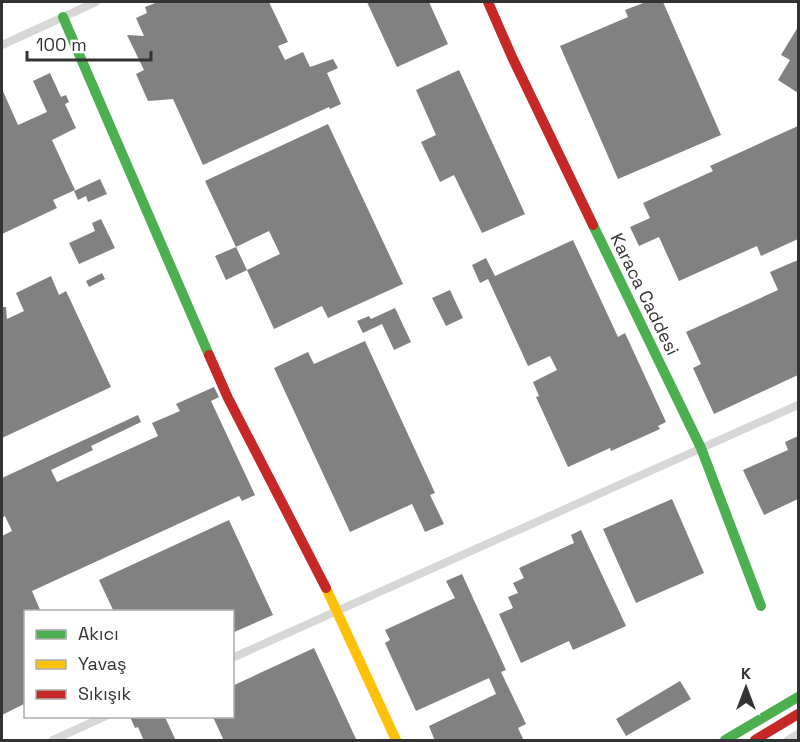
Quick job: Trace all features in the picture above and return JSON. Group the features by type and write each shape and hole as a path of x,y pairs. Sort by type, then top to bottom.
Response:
{"main road":[{"name":"Karaca Caddesi","path":"488,2 512,57 701,448 760,606"},
{"path":"63,17 228,398 338,611 396,741"},
{"path":"725,741 798,697"},
{"path":"755,741 798,714"}],"street":[{"path":"2,45 96,2"},
{"path":"234,657 798,405"},
{"path":"53,741 104,718"},
{"path":"788,741 798,734"}],"building":[{"path":"158,2 269,2 288,42 278,46 285,60 303,52 310,67 333,59 338,68 327,73 341,104 330,109 329,107 203,165 173,99 148,101 136,74 144,70 127,35 144,36 136,18 147,13 145,7"},
{"path":"367,2 429,2 448,44 397,67"},
{"path":"646,2 663,2 721,135 618,179 560,46 628,17 625,10"},
{"path":"798,27 798,93 778,80 790,60 781,55"},
{"path":"459,70 525,214 482,233 454,175 440,182 421,142 436,135 416,90"},
{"path":"50,73 61,97 66,95 69,102 65,104 76,128 52,140 75,190 53,200 57,208 2,234 2,89 18,125 47,112 33,81"},
{"path":"328,124 403,284 328,318 322,306 274,329 247,270 280,254 269,231 236,247 205,181"},
{"path":"798,126 798,239 761,256 757,246 679,281 659,237 639,246 630,227 650,218 643,203 713,171 710,166"},
{"path":"100,179 107,194 88,202 86,196 78,200 74,191"},
{"path":"101,219 115,248 79,264 69,243 95,231 92,223"},
{"path":"573,240 618,337 625,333 666,422 658,426 660,429 568,467 536,397 539,396 533,382 557,370 550,356 528,366 488,279 480,283 472,265 486,258 495,276"},
{"path":"236,247 247,270 226,280 215,256"},
{"path":"798,260 798,375 714,414 693,368 701,364 686,332 778,290 770,272"},
{"path":"102,273 105,279 89,287 86,281"},
{"path":"51,276 59,295 66,291 111,387 2,438 2,307 6,307 7,319 24,311 16,293"},
{"path":"450,290 463,318 446,326 432,298"},
{"path":"395,308 411,342 394,350 382,324 363,333 357,321 369,316 371,319"},
{"path":"365,341 435,493 430,495 444,524 425,532 412,504 350,532 274,368 308,352 314,364"},
{"path":"214,387 219,397 211,401 255,495 242,501 239,496 32,591 40,610 24,610 24,704 2,715 2,536 12,531 5,516 2,518 2,478 138,415 141,422 91,446 93,450 51,470 57,482 158,436 152,423 180,411 176,404"},
{"path":"798,436 798,499 764,515 743,470 788,450 785,442"},
{"path":"672,499 704,573 636,603 603,529"},
{"path":"229,520 273,615 234,632 234,610 113,610 99,580"},
{"path":"581,530 626,626 573,650 569,641 521,663 499,614 513,608 508,597 518,593 513,583 524,578 519,568 574,543 571,535"},
{"path":"462,574 506,670 501,672 526,724 518,728 524,741 435,741 429,726 496,694 489,678 416,711 385,643 390,640 385,630 455,598 446,581"},
{"path":"314,648 356,739 352,741 224,741 213,718 234,718 234,685"},
{"path":"680,681 691,699 626,736 616,719"},
{"path":"130,718 165,718 176,741 144,741 138,727 135,728"}],"traffic: fast":[{"path":"63,17 209,355"},
{"path":"593,225 701,448 761,606"},
{"path":"725,740 798,697"}],"traffic: slow":[{"path":"326,588 396,740"}],"traffic: jam":[{"path":"488,2 593,225"},
{"path":"209,355 228,398 326,588"},
{"path":"755,740 798,714"}]}
